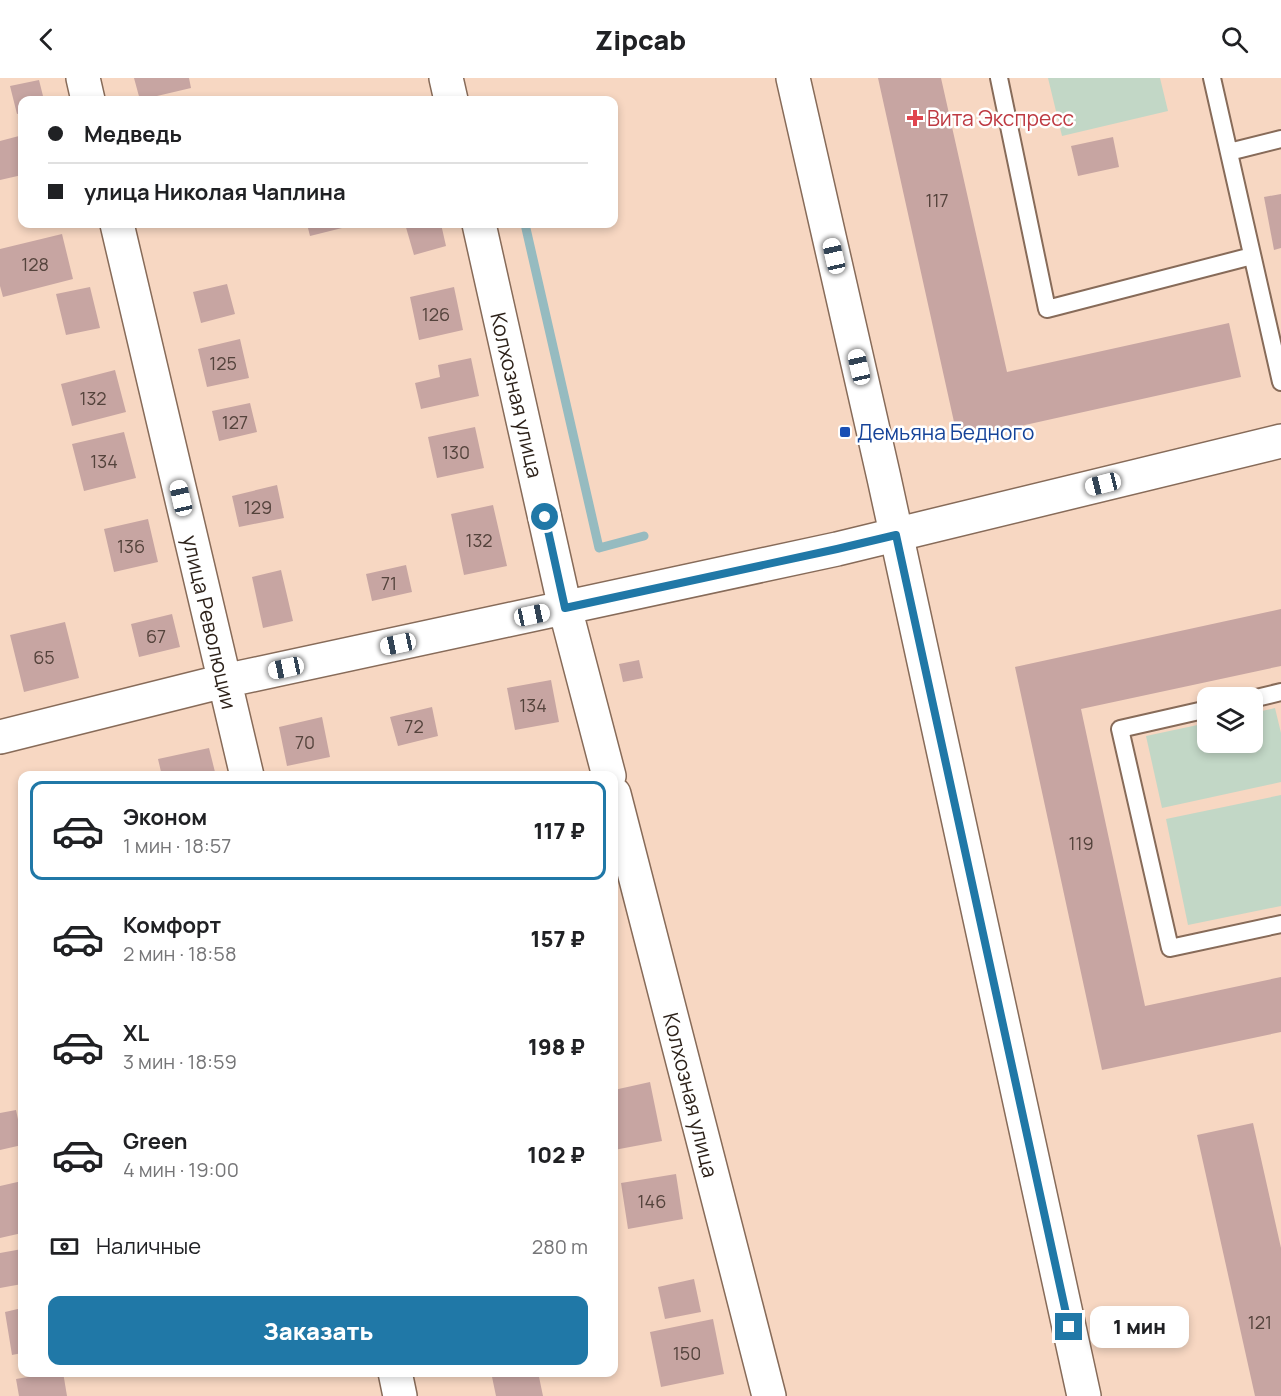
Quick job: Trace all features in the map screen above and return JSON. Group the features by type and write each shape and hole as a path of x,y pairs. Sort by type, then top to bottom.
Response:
{"street":[{"path":"83,78 87,96"},
{"path":"446,78 450,96"},
{"path":"794,78 1084,1396"},
{"name":"улица Революции","path":"118,228 246,771"},
{"name":"Колхозная улица","path":"479,228 565,608 608,771"},
{"path":"0,736 224,681 826,552 1281,441"},
{"name":"Колхозная улица","path":"618,810 769,1396"},
{"path":"396,1377 400,1396"}],"lane":[{"path":"999,78 1047,309 1252,256"},
{"path":"1212,78 1252,256 1276,337 1281,382"},
{"path":"1228,152 1281,139"},
{"path":"1263,696 1281,692"},
{"path":"1197,712 1120,729 1170,948 1281,924"}],"green space":[{"path":"1048,78 1160,78 1168,111 1062,136"},
{"path":"1275,708 1281,733 1281,782 1162,808 1146,736 1197,725 1197,753 1263,753 1263,711"},
{"path":"1281,795 1281,906 1188,925 1166,819"}],"building":[{"path":"134,78 189,78 191,88 157,96 139,96"},
{"path":"878,78 941,78 1007,372 1229,323 1241,377 958,440"},
{"path":"39,80 43,96 18,96 17,114 10,86"},
{"path":"18,136 18,176 0,180 0,141"},
{"path":"1113,137 1119,167 1078,176 1071,146"},
{"path":"1281,194 1281,248 1274,250 1264,197"},
{"path":"308,228 342,228 310,236"},
{"path":"406,228 442,228 446,246 414,255"},
{"path":"62,234 73,279 3,297 0,286 0,249"},
{"path":"227,284 235,314 201,323 193,292"},
{"path":"90,287 100,328 66,335 56,294"},
{"path":"454,287 463,330 419,340 410,297"},
{"path":"240,339 249,378 207,387 198,349"},
{"path":"471,358 479,396 421,409 415,383 440,377 438,365"},
{"path":"115,370 126,412 72,426 61,384"},
{"path":"250,403 257,432 219,441 212,411"},
{"path":"475,427 484,468 437,478 428,437"},
{"path":"124,432 136,478 84,491 72,444"},
{"path":"277,485 284,518 239,527 232,496"},
{"path":"493,505 507,566 464,575 451,514"},
{"path":"148,519 158,562 114,572 104,529"},
{"path":"406,565 412,592 372,601 366,574"},
{"path":"281,570 293,621 263,628 252,577"},
{"path":"1281,609 1281,666 1081,709 1145,1006 1281,977 1281,1032 1102,1070 1015,667"},
{"path":"172,614 180,647 139,657 131,624"},
{"path":"65,622 79,678 24,692 10,635"},
{"path":"639,660 643,678 623,682 619,664"},
{"path":"551,680 559,722 515,730 507,688"},
{"path":"432,707 438,736 398,746 390,717"},
{"path":"322,717 330,757 287,766 279,727"},
{"path":"209,748 215,771 161,771 158,759"},
{"path":"650,1082 662,1141 618,1149 618,1089"},
{"path":"16,1110 18,1146 0,1150 0,1113"},
{"path":"1253,1123 1281,1248 1281,1396 1255,1396 1197,1135"},
{"path":"676,1174 683,1219 628,1229 621,1183"},
{"path":"18,1182 18,1234 0,1238 0,1186"},
{"path":"18,1250 18,1285 0,1288 0,1253"},
{"path":"694,1279 701,1312 665,1319 658,1287"},
{"path":"18,1309 18,1354 12,1355 5,1312"},
{"path":"713,1319 724,1374 661,1387 650,1332"},
{"path":"64,1377 67,1396 19,1396 16,1379"},
{"path":"492,1377 539,1377 543,1396 496,1396"}],"waterway":[{"path":"526,228 599,548 644,536"}],"place":[{"name":"Вита Экспресс","path":"915,118"},
{"name":"Демьяна Бедного","path":"845,432"}],"route":[{"path":"545,517 565,608 896,535 1069,1327"}]}
